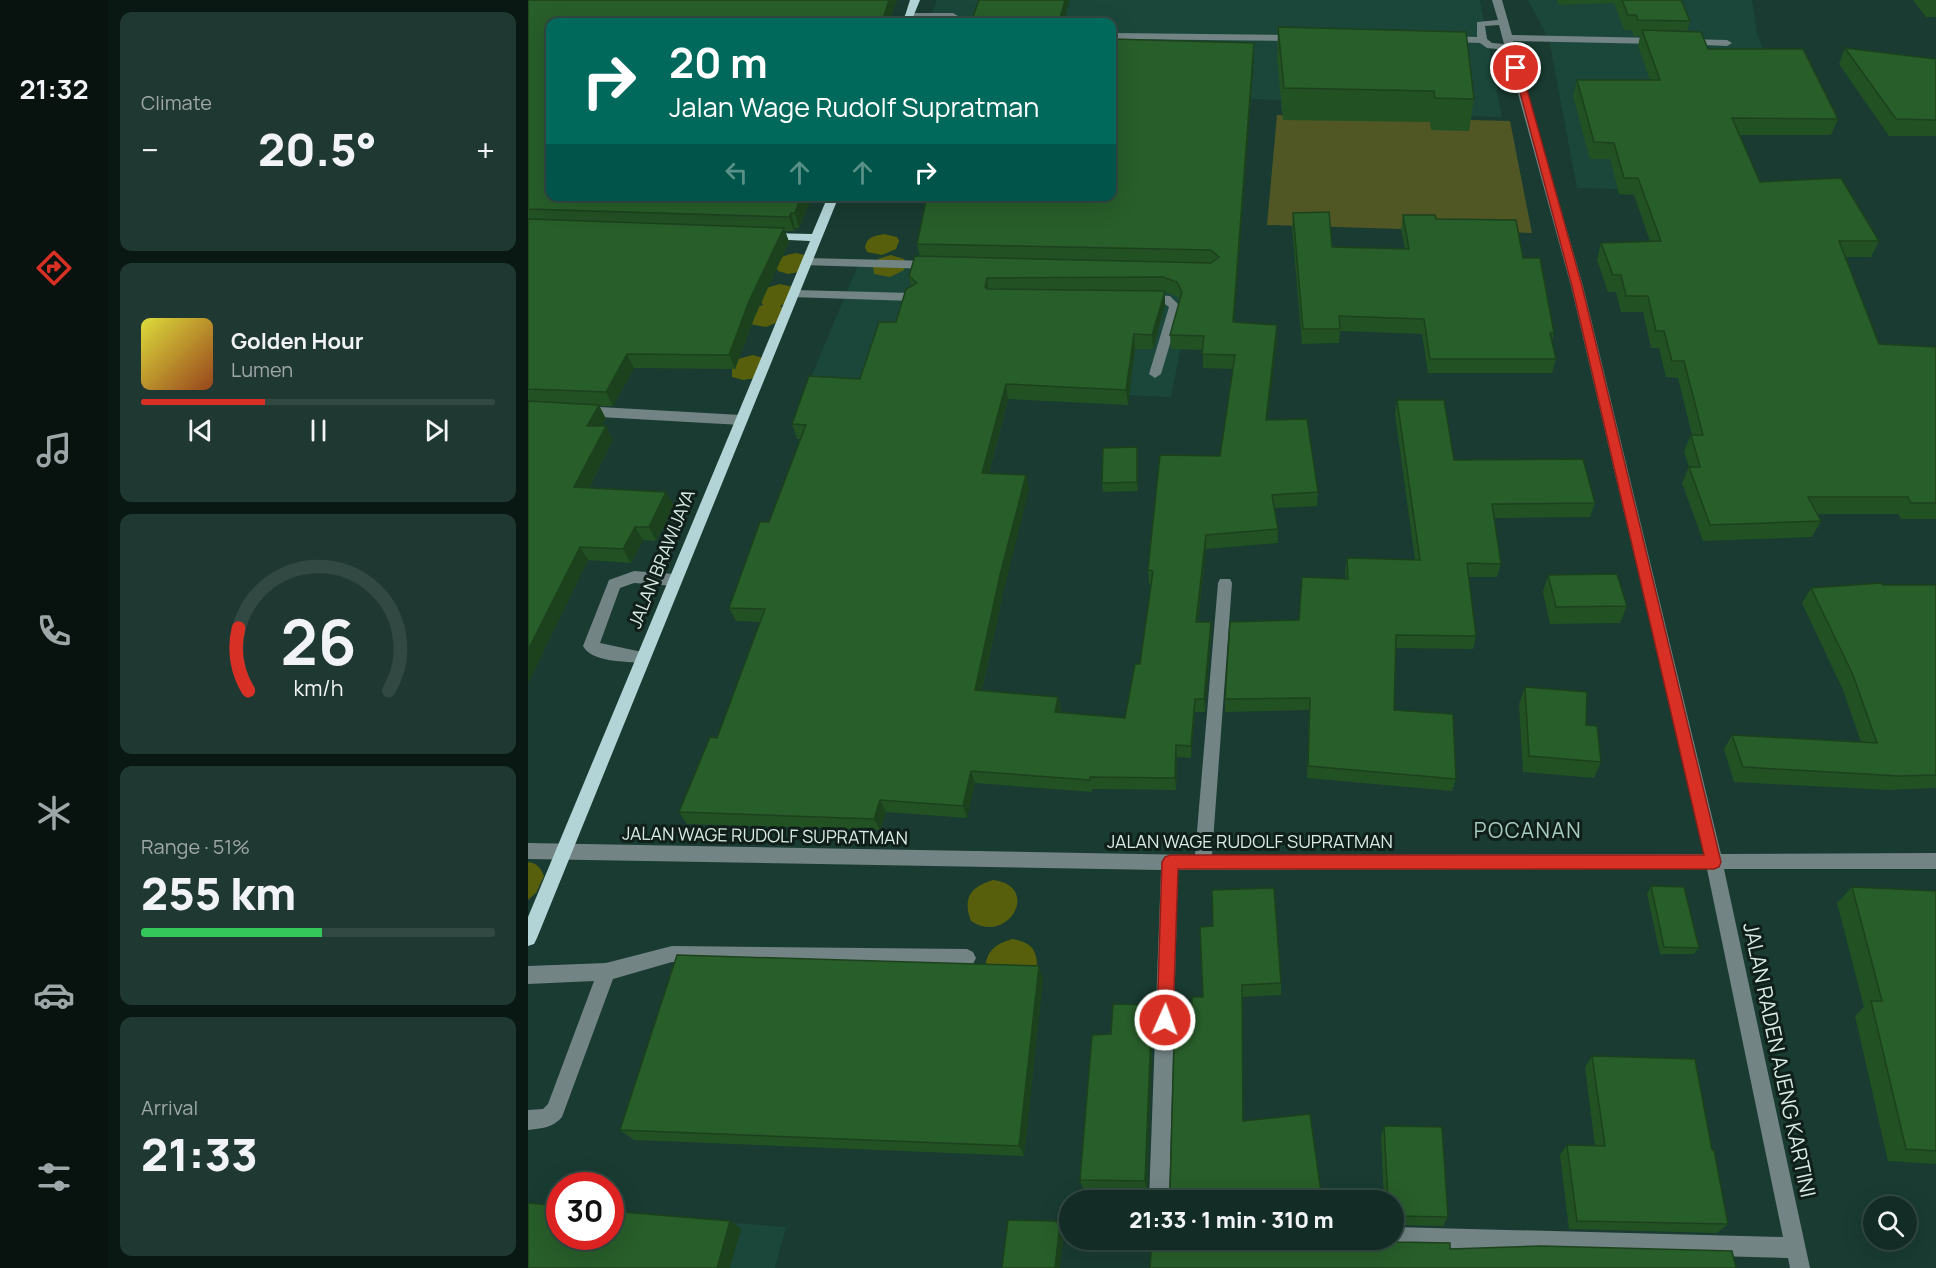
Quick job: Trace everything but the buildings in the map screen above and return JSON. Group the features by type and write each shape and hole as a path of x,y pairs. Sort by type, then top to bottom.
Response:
{"main road":[{"path":"908,18 915,0"},
{"name":"JALAN BRAWIJAYA","path":"528,938 832,201"},
{"path":"759,236 816,237"}],"street":[{"name":"JALAN RADEN AJENG KARTINI","path":"1497,0 1577,286 1714,862 1798,1258"},
{"path":"923,18 953,16 956,18"},
{"path":"1482,40 1480,24 1503,22"},
{"path":"1116,36 1314,38"},
{"path":"1434,39 1482,40 1490,46 1509,42 1727,43"},
{"path":"806,262 944,266"},
{"path":"794,294 912,297"},
{"path":"1130,298 1164,298 1173,302 1175,307 1155,374"},
{"path":"564,410 741,420"},
{"path":"642,657 603,652 591,646 601,614 614,584 634,577 674,580"},
{"path":"1203,863 1225,583"},
{"name":"JALAN WAGE RUDOLF SUPRATMAN","path":"528,851 1203,863 1936,861"},
{"path":"1159,1190 1170,862"},
{"path":"528,975 606,972 672,954 967,958"},
{"path":"528,1120 548,1118 555,1110 606,972"},
{"path":"1404,1238 1798,1258"}],"shaded area":[{"path":"937,0 1480,0 1502,117 1281,111 1281,100 1116,96 1116,18 930,18"},
{"path":"1528,0 1752,0 1757,34 1782,96 1646,95 1747,192 1577,188 1549,39"},
{"path":"1277,115 1510,121 1532,233 1267,225"},
{"path":"859,263 1197,264 1171,397 809,382"},
{"path":"528,1208 546,1224 546,1250 624,1250 624,1215 786,1227 775,1268 528,1268"}],"green space":[{"path":"884,234 897,237 899,241 896,249 882,255 867,252 865,247 869,239"},
{"path":"796,253 809,256 799,272 788,274 778,271 776,266 781,258"},
{"path":"891,255 904,259 906,263 904,270 890,277 874,274 873,264 878,259"},
{"path":"780,284 793,287 789,302 780,306 783,308 778,322 766,327 750,324 755,308 763,305 759,298 766,288"},
{"path":"753,355 767,359 755,378 743,380 732,377 732,364 738,359"},
{"path":"528,862 538,866 544,876 536,893 528,900"},
{"path":"993,880 1008,885 1015,892 1017,902 1014,912 1007,921 997,926 985,927 971,921 968,913 968,899 979,886"},
{"path":"1012,939 1027,944 1034,950 1037,966 985,971 987,959 992,950"}],"district":[{"name":"POCANAN","path":"1528,831"}],"route":[{"path":"1165,1020 1170,862 1714,862 1577,286 1516,68"}]}
